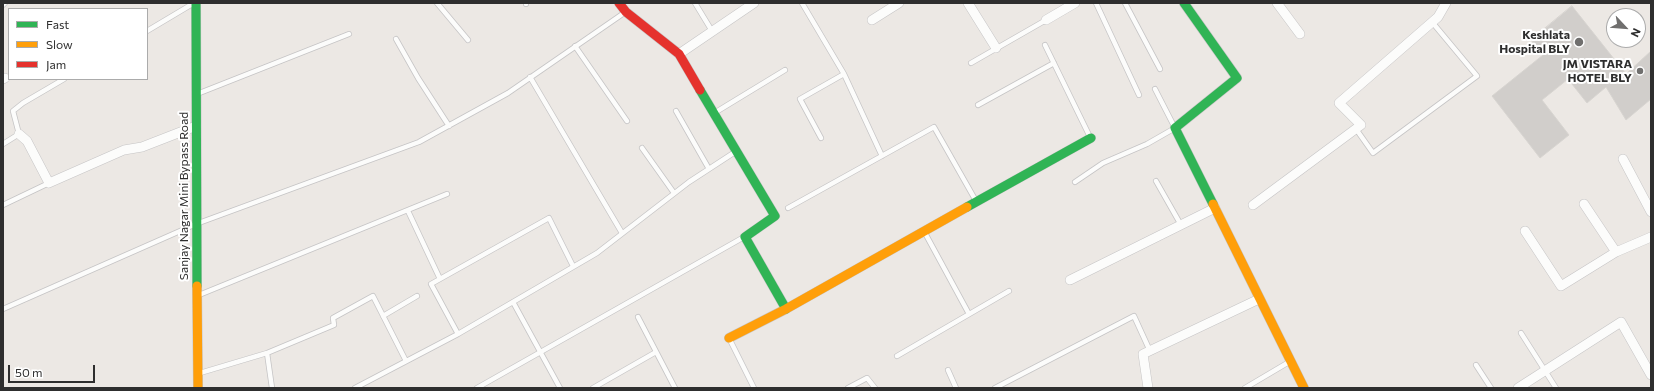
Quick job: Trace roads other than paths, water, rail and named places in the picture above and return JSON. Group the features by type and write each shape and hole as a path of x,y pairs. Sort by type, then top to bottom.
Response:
{"street":[{"name":"Sanjay Nagar Mini Bypass Road","path":"195,3 198,388"},
{"path":"619,3 626,12 679,54 775,216 745,237 786,309"},
{"path":"679,54 754,3"},
{"path":"872,20 899,3"},
{"path":"968,3 996,48"},
{"path":"1046,20 1075,3"},
{"path":"1184,3 1237,78 1175,128 1304,388"},
{"path":"1277,3 1300,34"},
{"path":"1253,205 1361,125 1339,103 1438,17 1446,3"},
{"path":"19,134 27,141 49,183 124,150 142,146 196,126"},
{"path":"729,338 786,309 1091,138"},
{"path":"1623,159 1651,212"},
{"path":"1584,204 1616,252"},
{"path":"1070,280 1215,208"},
{"path":"1525,231 1561,286 1616,252 1651,237"},
{"path":"1148,388 1143,354 1260,298"},
{"path":"1518,388 1621,322 1651,375"}],"lane":[{"path":"148,30 195,3"},
{"path":"437,3 468,40"},
{"path":"695,3 712,31"},
{"path":"802,3 844,74 882,156"},
{"path":"1096,3 1139,95"},
{"path":"1124,3 1160,69"},
{"path":"3,309 196,224 419,142 508,93 626,12"},
{"path":"971,63 1046,20"},
{"path":"1356,129 1373,153 1476,76 1432,22"},
{"path":"196,95 349,34"},
{"path":"396,39 418,78 449,126"},
{"path":"1045,45 1091,138"},
{"path":"575,46 627,121"},
{"path":"978,105 1054,63"},
{"path":"714,113 785,70"},
{"path":"821,138 800,99 844,74"},
{"path":"530,77 622,233"},
{"path":"3,144 19,134 13,111 23,103 62,80"},
{"path":"1075,182 1103,163 1147,144 1175,128 1155,88"},
{"path":"676,112 708,169"},
{"path":"788,208 934,127 976,202"},
{"path":"642,148 674,193"},
{"path":"355,388 458,334 597,253 674,193 737,151"},
{"path":"1156,181 1181,225"},
{"path":"3,206 49,183"},
{"path":"197,295 447,194"},
{"path":"408,211 440,279"},
{"path":"458,334 431,284 549,218 573,266"},
{"path":"924,231 969,314"},
{"path":"477,388 745,237"},
{"path":"897,356 1009,291"},
{"path":"198,374 268,353 334,325 334,318 373,296 406,361"},
{"path":"383,316 417,296"},
{"path":"513,302 560,388"},
{"path":"995,388 1134,316 1150,351"},
{"path":"638,317 675,388"},
{"path":"1521,333 1556,388"},
{"path":"729,338 754,388"},
{"path":"593,388 656,352"},
{"path":"268,353 272,388"},
{"path":"1245,388 1291,362"},
{"path":"1476,365 1491,388"},
{"path":"948,370 956,388"},
{"path":"848,388 867,378 875,388"}],"place":[{"name":"Keshlata Hospital BLY","path":"1579,42"},
{"name":"JM VISTARA HOTEL BLY","path":"1640,71"}]}
